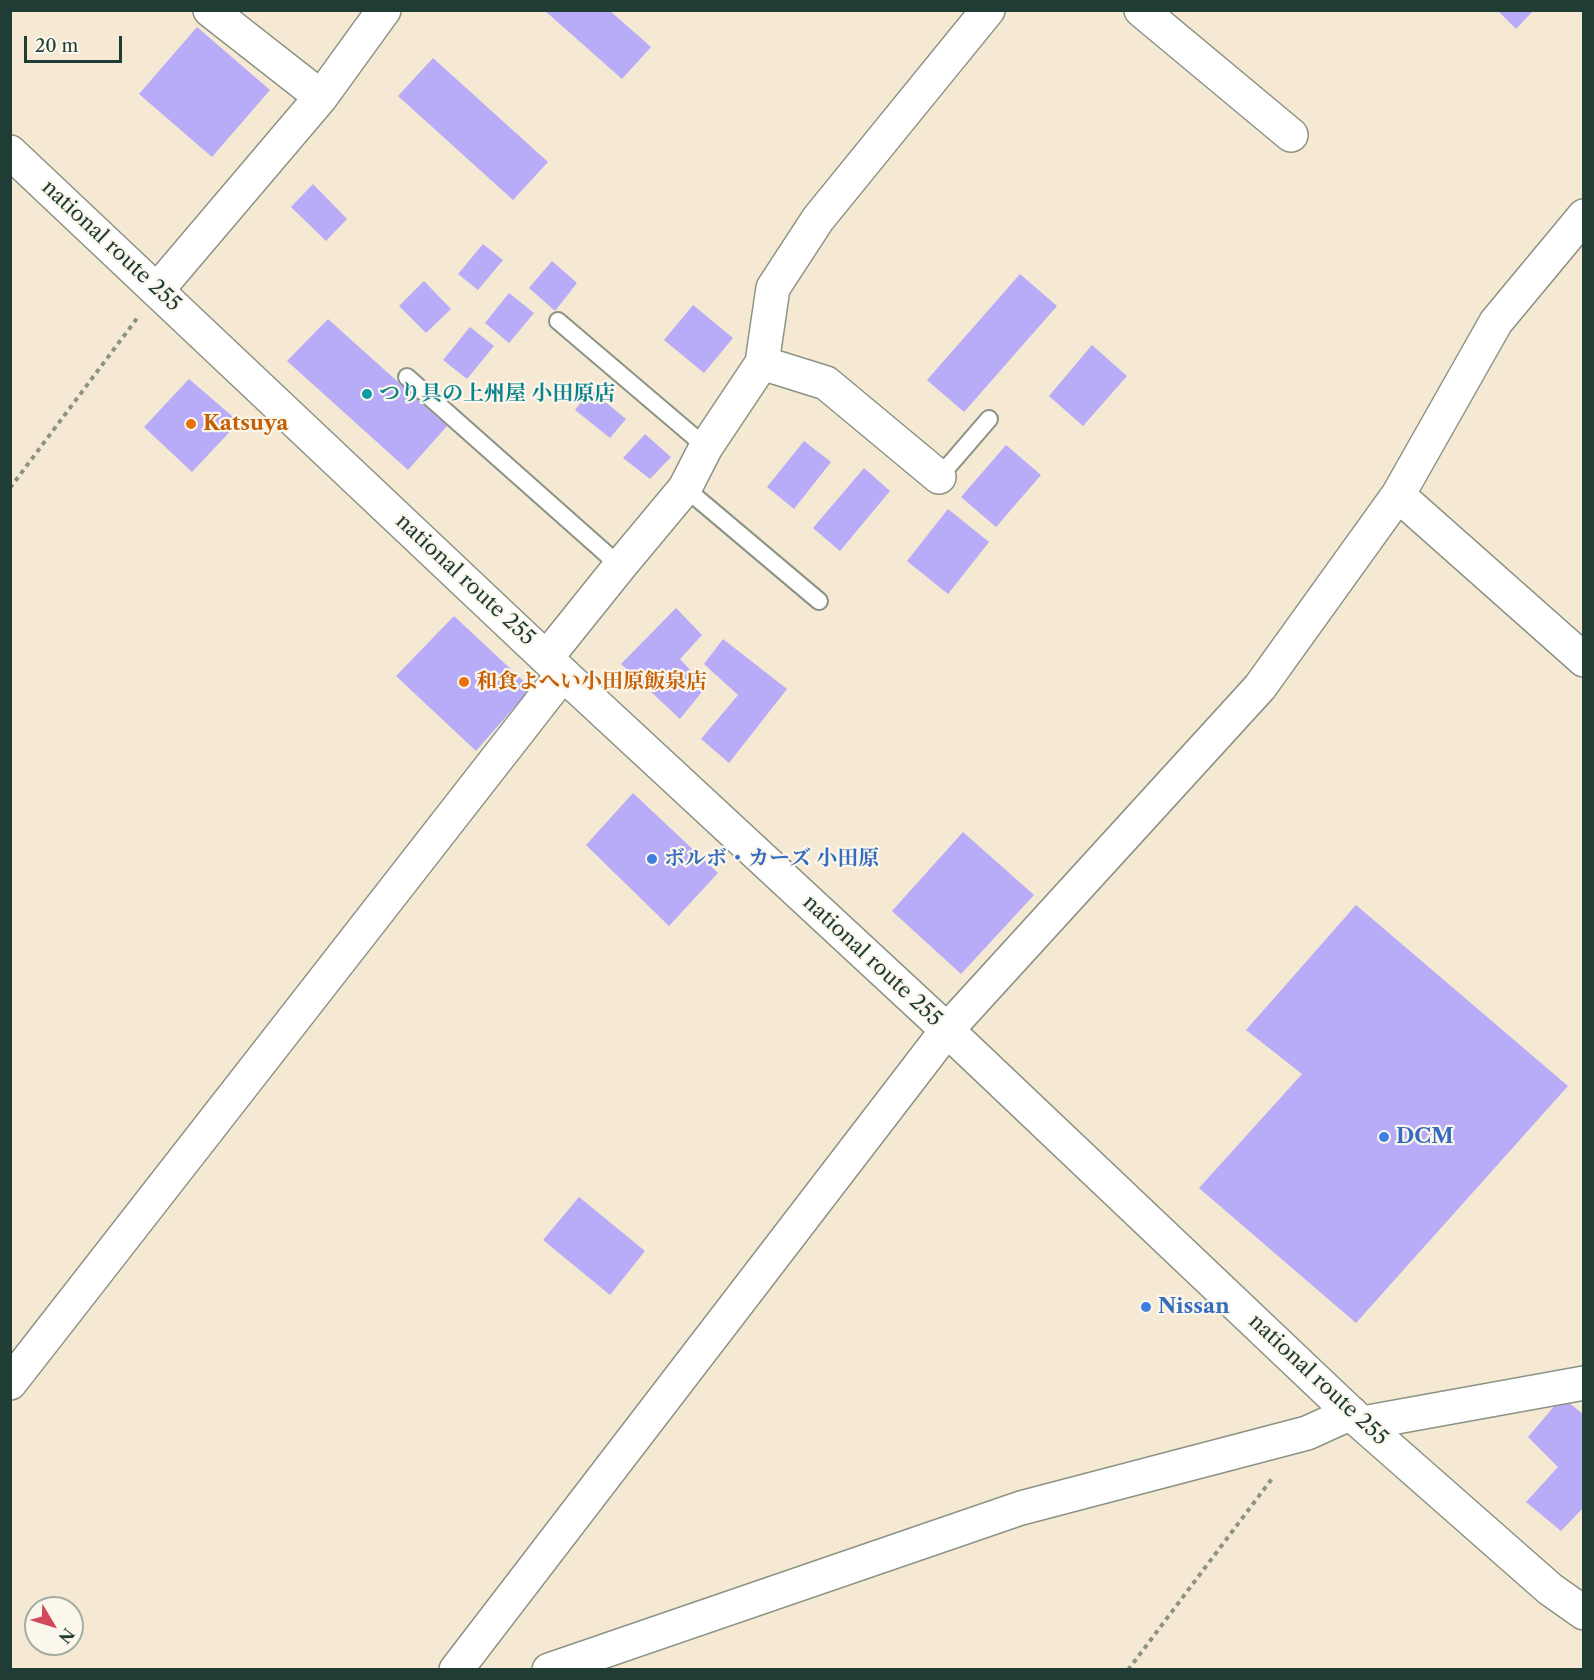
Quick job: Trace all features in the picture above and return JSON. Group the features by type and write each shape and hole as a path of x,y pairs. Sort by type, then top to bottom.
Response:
{"main road":[{"path":"210,10 321,97"},
{"path":"158,290 321,97 384,10"},
{"path":"10,1383 555,666 620,566 685,488 706,447 762,363 773,288 818,219 988,10"},
{"path":"1141,10 1291,135"},
{"name":"national route 255","path":"10,152 555,666 947,1030 1357,1418 1550,1589 1584,1613"},
{"path":"456,1670 947,1030 1260,687 1398,495 1496,322 1584,216"},
{"path":"762,363 826,383 939,477"},
{"path":"1398,495 1584,660"},
{"path":"549,1670 1021,1508 1357,1418 1584,1383"}],"lane":[{"path":"558,321 706,447"},
{"path":"407,377 620,566"},
{"path":"939,477 989,418"},
{"path":"685,488 819,601"}],"path":[{"path":"10,488 158,290"},
{"path":"1128,1670 1204,1566 1307,1433"}],"building":[{"path":"544,10 609,10 651,47 622,79"},
{"path":"1497,10 1534,10 1516,29"},
{"path":"197,27 270,90 212,157 139,94"},
{"path":"433,58 548,162 513,200 398,96"},
{"path":"313,184 347,219 326,241 291,207"},
{"path":"483,244 503,260 478,290 458,274"},
{"path":"552,261 577,283 555,311 529,288"},
{"path":"1020,274 1057,306 964,412 927,380"},
{"path":"424,281 451,309 426,333 399,306"},
{"path":"509,293 534,313 509,343 485,323"},
{"path":"693,305 733,338 704,373 664,340"},
{"name":"つり具の上州屋 小田原店","path":"328,319 447,426 408,470 287,361"},
{"path":"470,327 494,346 467,379 443,360"},
{"path":"1092,345 1127,376 1083,426 1049,396"},
{"name":"Katsuya","path":"189,379 239,422 192,472 144,427"},
{"path":"591,390 626,419 610,438 575,410"},
{"path":"645,434 671,457 650,479 623,458"},
{"path":"804,441 831,462 794,509 767,487"},
{"path":"1006,445 1041,475 996,527 961,497"},
{"path":"864,468 890,491 840,551 813,528"},
{"path":"948,509 989,542 948,594 907,561"},
{"path":"676,608 702,635 680,659 706,687 680,719 621,664"},
{"name":"和食よへい小田原飯泉店","path":"454,616 531,688 476,751 396,676"},
{"path":"723,639 787,689 729,763 701,739 738,695 704,664"},
{"name":"ボルボ・カーズ 小田原","path":"633,793 718,873 669,926 586,845"},
{"path":"963,832 1034,895 961,974 892,911"},
{"name":"DCM","path":"1356,905 1568,1086 1356,1323 1199,1188 1302,1074 1246,1030"},
{"path":"579,1197 645,1251 610,1295 543,1240"},
{"path":"1562,1397 1584,1415 1584,1507 1561,1531 1526,1502 1558,1467 1528,1437"}],"place":[{"name":"つり具の上州屋 小田原店","path":"367,394"},
{"name":"Katsuya","path":"191,424"},
{"name":"和食よへい小田原飯泉店","path":"464,682"},
{"name":"ボルボ・カーズ 小田原","path":"652,859"},
{"name":"DCM","path":"1384,1137"},
{"name":"Nissan","path":"1146,1307"}]}
